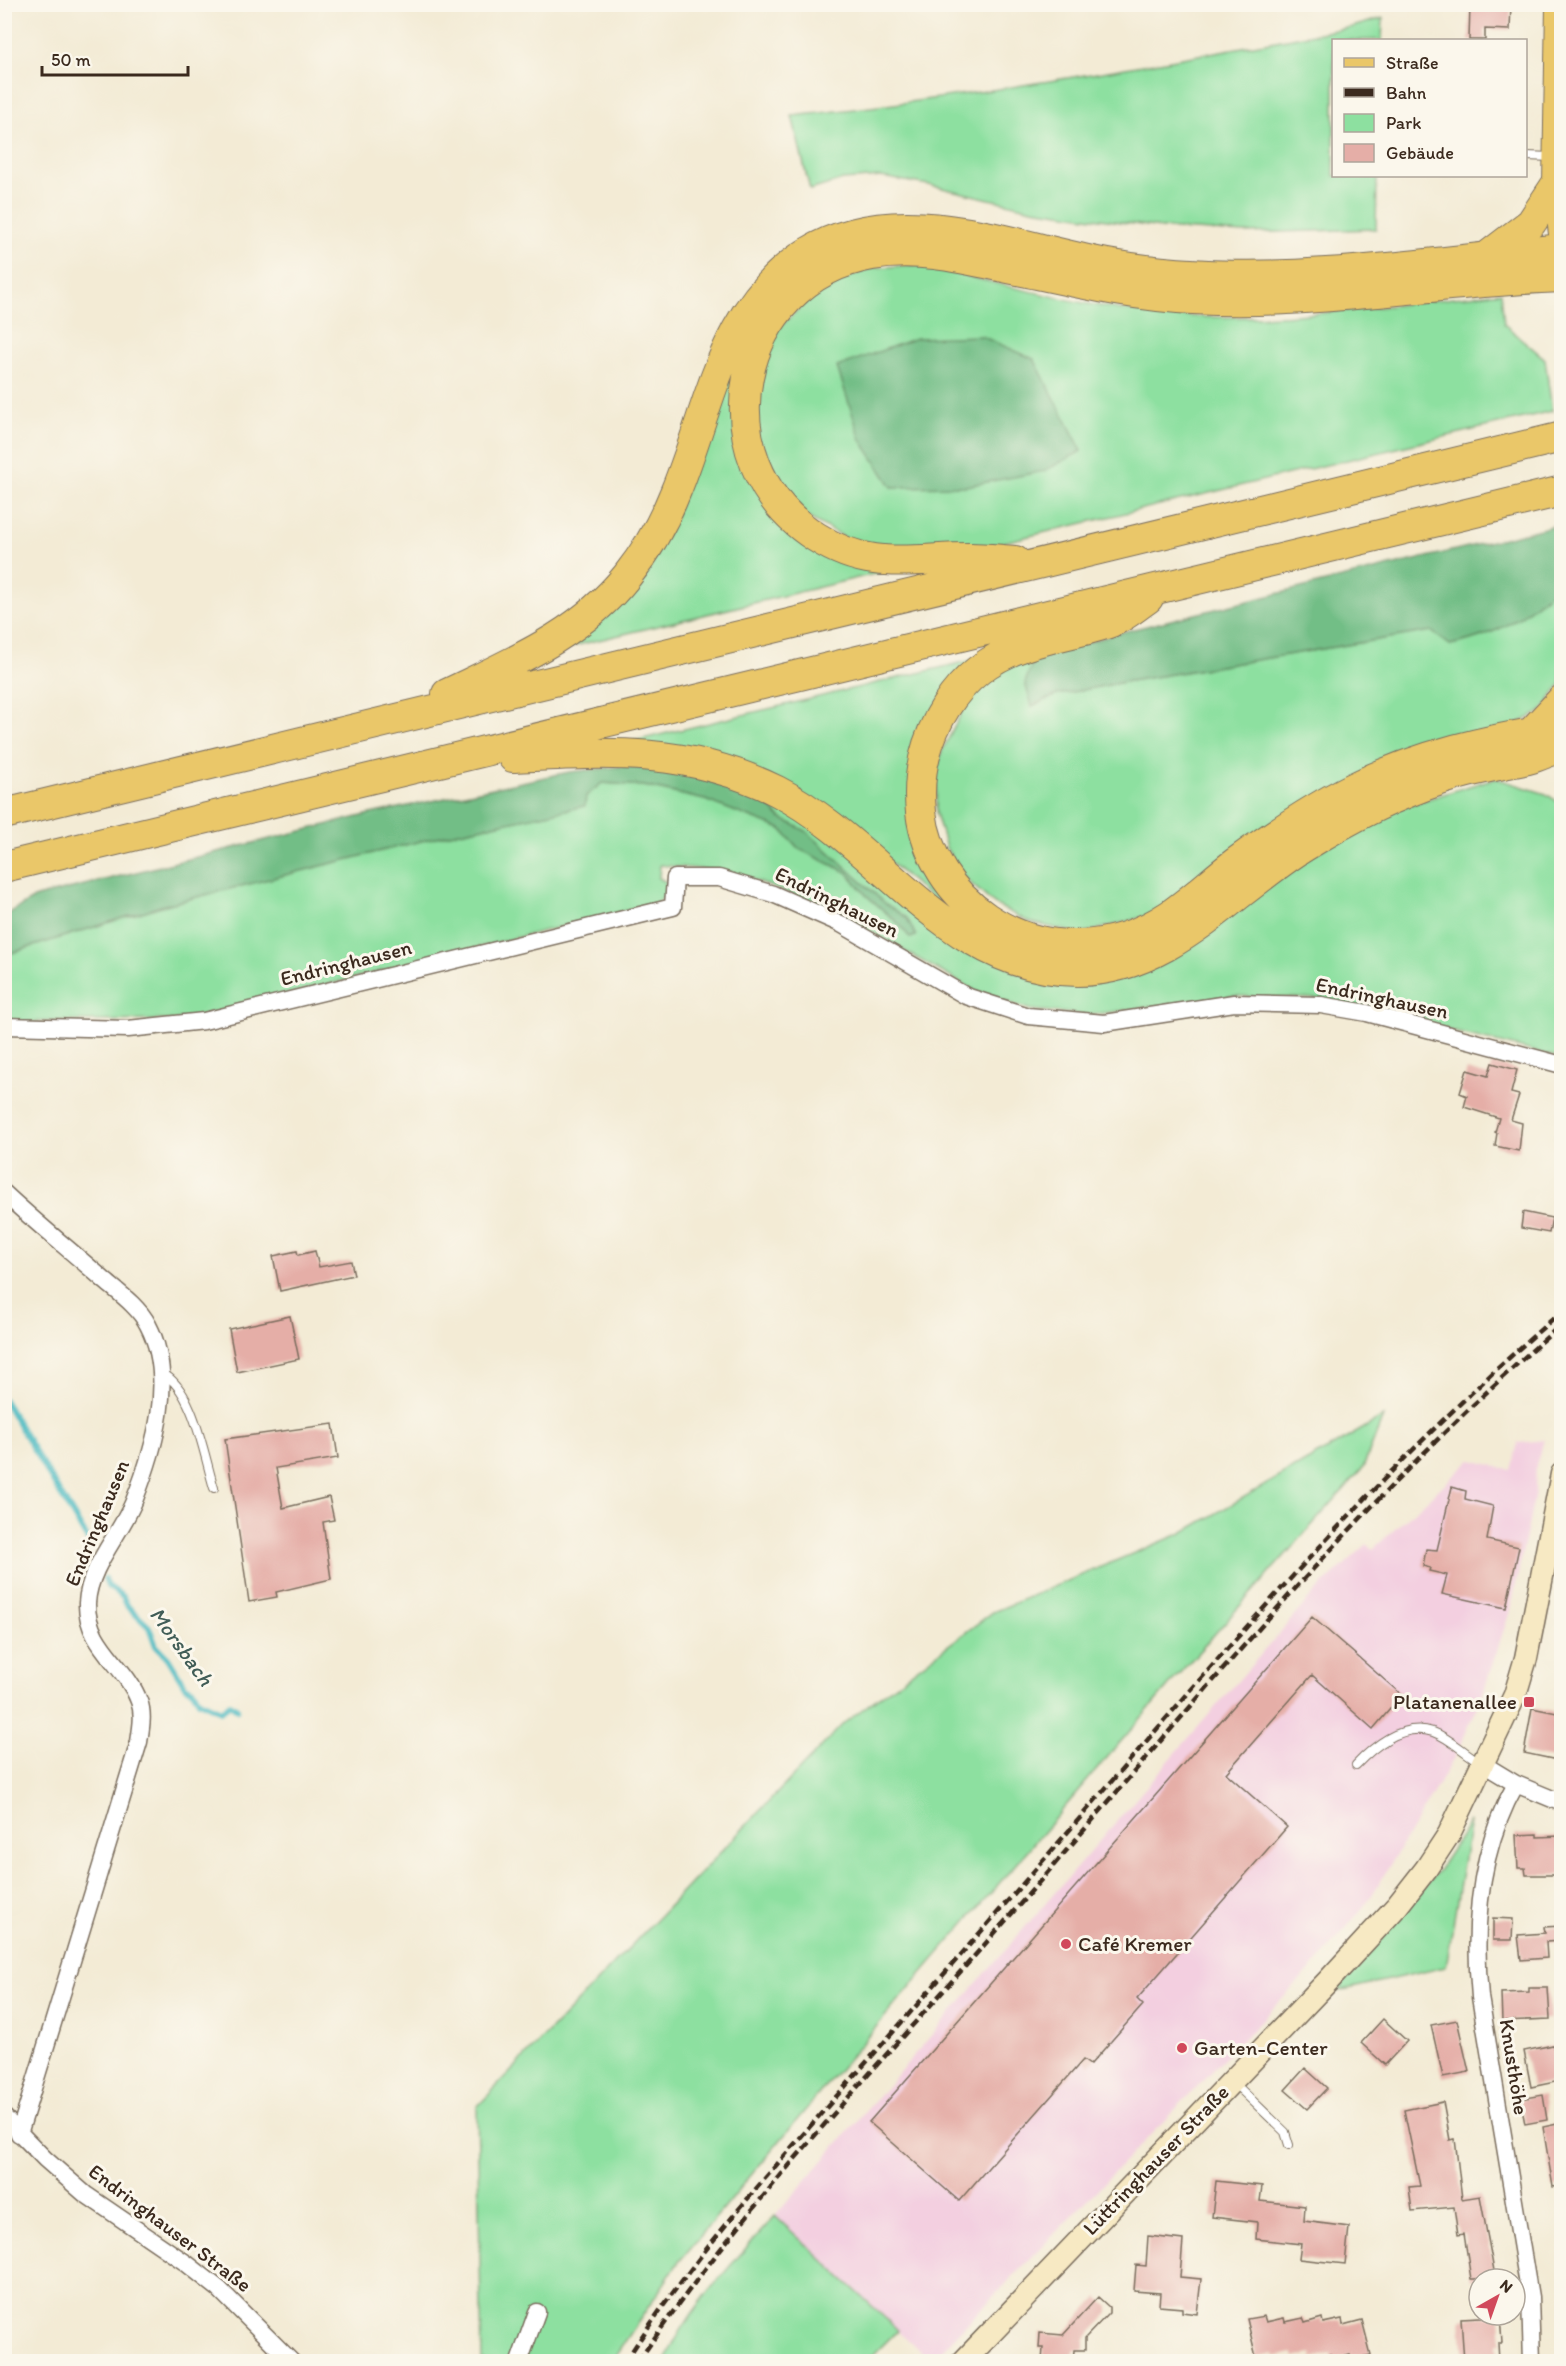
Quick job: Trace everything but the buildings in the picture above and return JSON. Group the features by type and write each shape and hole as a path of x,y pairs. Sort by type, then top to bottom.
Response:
{"highway":[{"path":"1488,256 1531,223 1556,171"},
{"path":"395,719 548,644 589,616 620,584 652,541 674,497 706,399 738,327 773,279 807,254 829,242 876,230 928,228 986,237 1113,265 1228,276 1328,272 1562,249"},
{"path":"1042,564 970,558 903,562 878,560 827,543 806,530 784,510 766,486 751,452 745,423 745,392 751,361 762,334 795,292 813,278 844,262 870,255 899,252 953,256 1119,291 1215,300 1321,299 1514,279 1562,277"},
{"path":"4,814 1562,437"},
{"path":"4,867 1562,491"},
{"path":"1166,586 1114,621 1017,649 988,663 952,699 930,737 922,768 920,796 923,824 930,848 944,875 965,901 983,916 1017,935 1064,946 1099,944 1132,936 1170,915 1275,834 1321,805 1389,771 1439,755 1531,745 1562,747"},
{"path":"1531,745 1562,700"},
{"path":"435,762 607,752 669,757 720,769 777,791 822,819 933,913 977,943 1032,967 1082,971 1125,964 1163,948 1303,847 1370,810 1531,745 1562,728"},
{"path":"1531,745 1562,760"}],"main road":[{"path":"1559,4 1556,171 1562,234"}],"street":[{"name":"Endringhausen","path":"4,1026 120,1029 158,1028 204,1021 673,907 675,878 719,878 748,885 810,909 841,924 966,996 1028,1016 1104,1023 1234,1003 1321,1005 1367,1013 1562,1065"},
{"name":"Endringhausen","path":"4,1193 125,1298 148,1323 161,1360 148,1460 133,1504 89,1588 87,1605 89,1626 98,1644 139,1701 142,1720 139,1742 19,2134"},
{"name":"Lüttringhauser Straße","path":"963,2361 1397,1906 1449,1834 1520,1682 1562,1474"},
{"path":"1483,1764 1516,1784 1562,1803"},
{"name":"Knusthöhe","path":"1516,1784 1503,1808 1492,1838 1477,1912 1477,1960 1480,1997 1530,2297 1532,2361"},
{"path":"4,2117 19,2134"},
{"name":"Endringhauser Straße","path":"19,2134 85,2194 211,2282 292,2361"},
{"path":"519,2361 537,2312"}],"lane":[{"path":"1527,156 1556,171"},
{"path":"161,1373 173,1378 191,1410 213,1488"},
{"path":"1356,1765 1381,1742 1409,1730 1421,1729 1448,1740 1483,1764"},
{"path":"1232,2081 1285,2132 1289,2145"}],"shaded area":[{"path":"1544,1440 1536,1465 1535,1493 1511,1608 1480,1702 1454,1758 1369,1900 1319,1961 931,2361 775,2216 1315,1592 1367,1544 1373,1549 1471,1460 1511,1470 1518,1443"}],"green space":[{"path":"1383,18 1382,39 1332,39 1332,177 1377,177 1376,229 1244,233 1161,228 1032,209 929,185 881,177 843,180 810,190 792,116 933,99 1072,77 1352,27"},
{"path":"891,237 957,241 1122,275 1202,284 1296,284 1343,281 1531,259 1532,267 1372,282 1327,290 1245,293 1181,290 1125,283 935,246 901,245 868,248 835,257 794,281 769,308 756,329 746,351 738,387 740,443 745,461 762,494 787,524 818,546 835,554 891,570 553,651 609,606 640,571 654,551 677,509 733,355 752,319 776,288 807,263 846,245"},
{"path":"913,265 1082,303 1184,316 1263,317 1303,314 1383,307 1501,292 1504,324 1545,359 1552,411 996,544 960,551 866,549 798,512 754,434 769,337 821,288 871,268"},
{"path":"981,336 1034,359 1082,451 1044,471 966,486 892,487 861,440 837,367 916,338"},
{"path":"1561,524 1561,583 1511,623 1483,636 1450,645 1431,631 1124,682 1057,695 1032,706 1025,683 1034,658 1122,632"},
{"path":"1561,583 1561,684 1542,711 1157,913 1081,934 1029,922 994,904 966,879 946,848 936,813 937,770 942,751 969,698 998,669 1034,658 1032,706 1057,695 1124,682 1431,631 1450,645 1483,636 1511,623"},
{"path":"981,658 947,692 925,729 914,771 912,793 915,833 925,862 952,900 984,926 1022,946 1053,953 1085,954 1115,949 1143,938 1169,924 1267,849 1306,824 1373,787 1378,797 1308,834 1201,914 1164,937 1125,954 1077,962 1033,957 992,940 954,916 848,826 790,790 726,764 681,752 635,744 634,741"},
{"path":"625,766 674,769 761,798 780,818 806,831 886,904 907,918 916,936 910,938 900,925 866,895 847,872 799,849 781,829 705,800 644,786 602,783 586,796 585,806 445,835 161,906 5,955 4,916 36,897 370,814 569,772"},
{"path":"1495,778 1546,794 1561,804 1561,1058 1321,999 1233,996 1089,1015 1031,1010 977,992 846,918 797,896 730,872 660,865 659,878 666,882 667,892 657,903 184,1020 5,1022 5,955 161,906 445,835 584,806 585,796 602,783 644,786 705,800 781,829 799,849 847,872 866,895 910,937 907,918 886,904 806,831 780,818 761,798 802,818 1017,973 1308,856 1396,809"},
{"path":"1383,1417 1363,1468 1178,1675 827,2084 678,2263 612,2361 482,2361 477,2107 844,1723 993,1612 1182,1533"},
{"path":"1470,1822 1446,1967 1334,1992 1438,1871"},
{"path":"775,2216 898,2330 867,2361 665,2361 687,2321 700,2303"}],"waterway":[{"name":"Morsbach","path":"4,1400 91,1545 82,1559 88,1567"},
{"name":"Morsbach","path":"105,1579 108,1586 123,1597 128,1607 149,1627 156,1646 168,1658 185,1686 193,1690 199,1701 221,1711 230,1704 237,1709"}],"railway":[{"path":"625,2362 671,2295 747,2199 1205,1674 1342,1523 1413,1450 1486,1379 1562,1311"},
{"path":"638,2362 680,2302 771,2187 1211,1683 1346,1534 1415,1462 1562,1324"}],"place":[{"name":"Platanenallee","path":"1529,1702"},
{"name":"Café Kremer","path":"1066,1944"},
{"name":"Garten-Center","path":"1182,2048"}]}
